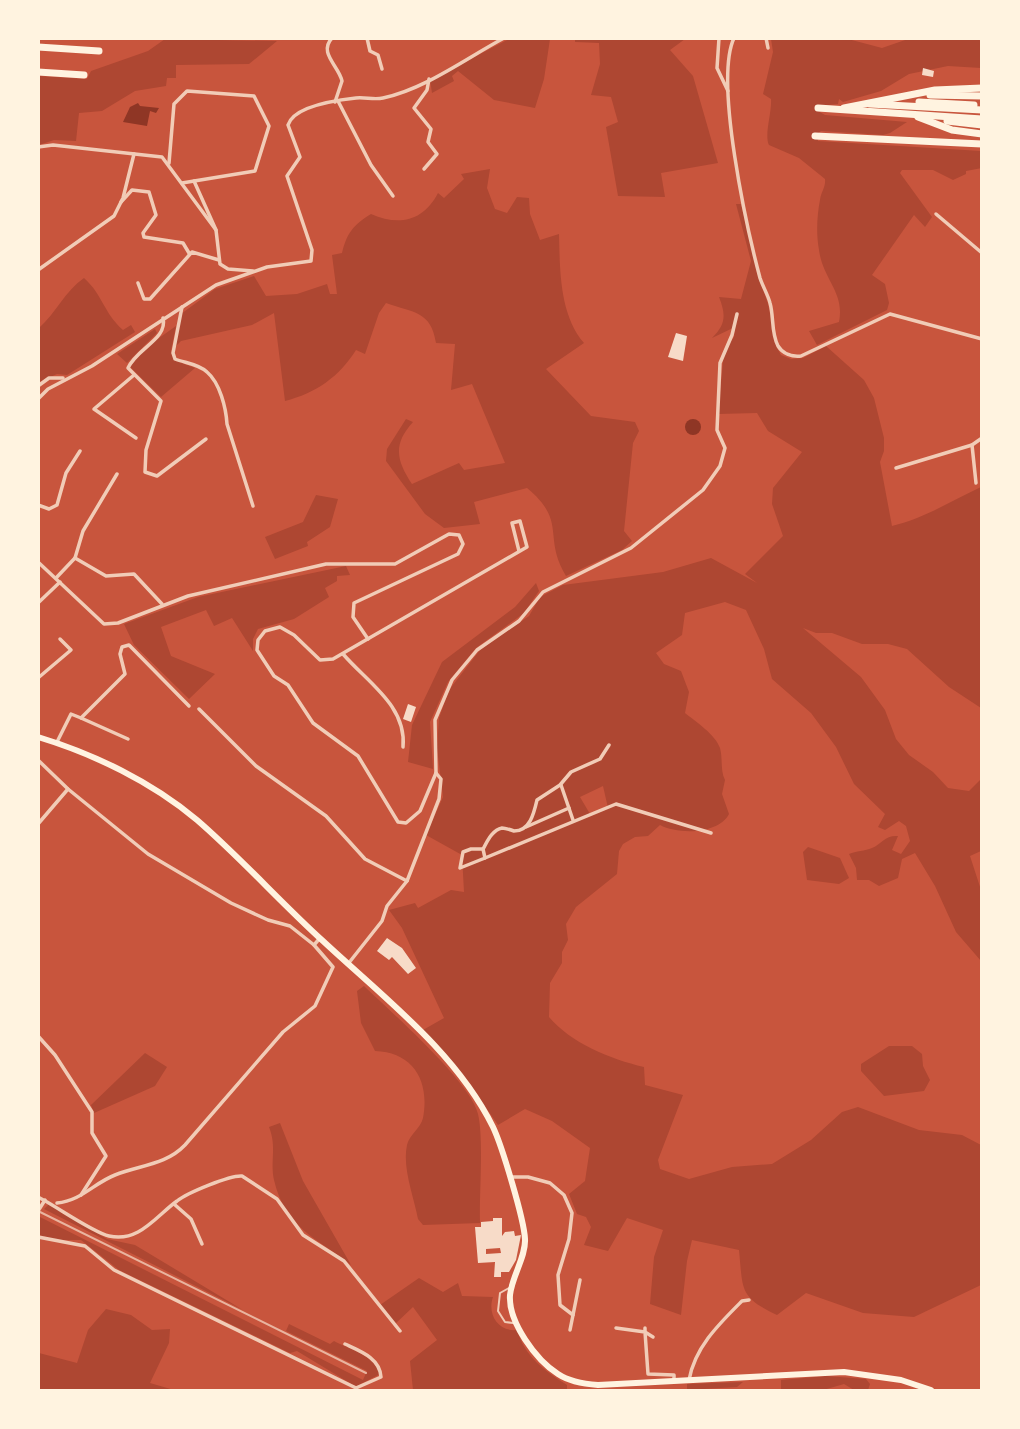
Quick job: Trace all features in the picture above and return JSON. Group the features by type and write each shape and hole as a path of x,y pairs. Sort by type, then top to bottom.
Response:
{"highway":[{"path":"38,47 99,51"},
{"path":"38,72 84,75"},
{"path":"837,109 935,90 982,101"},
{"path":"919,93 982,101"},
{"path":"901,96 982,101"},
{"path":"887,98 982,101"},
{"path":"872,101 982,101"},
{"path":"861,104 982,101"},
{"path":"849,106 982,101"},
{"path":"910,114 982,101"},
{"path":"818,108 910,114 982,129"},
{"path":"910,114 933,123 982,129"},
{"path":"815,136 982,144"}],"main road":[{"path":"38,737 57,742 124,772 195,819 411,1023 477,1099 494,1130 526,1240 512,1287 511,1306 543,1362 559,1375 578,1383 598,1385 844,1372 901,1380 931,1391"}],"street":[{"path":"332,38 328,43 327,53 342,81 337,102 371,165 393,196"},
{"path":"367,38 370,51 378,55 382,69"},
{"path":"38,399 48,389 92,366 216,285 255,271 309,263 313,259 287,177 300,157 289,122 295,115 337,102 379,99 410,90 504,38"},
{"path":"719,38 717,68 729,93"},
{"path":"734,38 728,57 729,93 742,200 761,279 772,311 776,342 781,350 793,357 801,356 890,314 982,340"},
{"path":"766,38 768,48"},
{"path":"424,169 437,154 428,142 431,129 414,108 427,90 429,79"},
{"path":"169,163 174,104 187,90 254,96 269,126 255,171 182,183"},
{"path":"38,147 53,145 162,157 216,230"},
{"path":"38,270 114,216 121,202 134,154"},
{"path":"194,181 216,230 219,260"},
{"path":"121,202 132,190 149,192 156,215 144,237 183,243 189,253"},
{"path":"936,214 982,253"},
{"path":"138,283 144,299 153,298 189,253 197,251 219,260 228,269 255,271"},
{"path":"182,307 173,353 175,359 208,372 215,383 253,506"},
{"path":"519,551 512,523 520,521 527,547 327,661 320,660 294,635 280,627 265,631 257,645 274,676 288,685 313,723 359,757 398,822 407,823 420,811 436,774 435,720 452,680 477,650 519,621 543,592 631,548 703,489 716,474 725,449 718,430 720,363 732,335 737,314"},
{"path":"163,318 165,328 161,335 142,347 128,368 161,401 146,450 145,472 156,475 206,439"},
{"path":"134,375 94,409 136,438"},
{"path":"38,386 49,378 63,378"},
{"path":"896,468 972,445 982,438"},
{"path":"972,445 976,483"},
{"path":"38,505 49,509 57,505 66,473 80,451"},
{"path":"38,603 75,558 87,521 117,474"},
{"path":"38,562 104,624 118,623 162,604 326,564 395,564 449,534 459,535 463,544 458,554 354,603 353,617 368,639"},
{"path":"75,558 106,576 134,574 162,604"},
{"path":"38,678 71,650 60,639"},
{"path":"80,718 125,674 120,654 122,647 128,645 189,706"},
{"path":"343,654 396,710 405,730 403,747"},
{"path":"199,709 256,766 326,816 365,859 407,881"},
{"path":"57,742 71,714 128,739"},
{"path":"524,828 533,818 537,800 560,785 571,772 600,759 609,745"},
{"path":"38,760 68,789 160,863 232,903 290,926 314,945 333,967 315,1006 283,1032 186,1146 161,1161 106,1179 80,1197 55,1203"},
{"path":"348,964 382,921 385,911 407,881 439,799 441,779 436,774"},
{"path":"560,785 573,820"},
{"path":"38,824 68,789"},
{"path":"569,808 516,831 503,828 492,834 482,849 463,852 460,868 616,804 711,833"},
{"path":"482,849 485,858"},
{"path":"314,945 320,938"},
{"path":"38,1036 55,1055 92,1112 92,1133 106,1156 80,1197"},
{"path":"38,1197 55,1203 106,1235 123,1237 140,1231 174,1204 235,1175 249,1178 277,1199 303,1235 352,1268 400,1331"},
{"path":"509,1178 542,1179 564,1195 572,1222 556,1285 560,1305 573,1315"},
{"path":"38,1211 45,1200"},
{"path":"174,1204 191,1219 202,1244"},
{"path":"38,1237 85,1246 114,1270 356,1388 381,1377 380,1368 370,1356 345,1344"},
{"path":"570,1330 580,1280"},
{"path":"689,1380 695,1357 705,1341 742,1301 749,1300"},
{"path":"616,1328 645,1330 653,1337"},
{"path":"645,1330 648,1374 674,1375 674,1381"}],"lane":[{"path":"512,1287 500,1293 498,1311 505,1321 518,1322"}],"shaded area":[{"path":"976,38 981,41 981,68 948,66 909,74 881,91 843,102 839,99 838,104 819,106 818,111 825,115 907,122 883,135 821,131 817,134 818,141 981,151 982,168 966,171 966,174 953,180 933,170 902,170 900,173 932,217 925,227 914,215 872,275 885,284 889,303 887,310 817,345 809,331 839,322 840,312 839,302 821,260 818,244 818,212 825,179 799,158 769,145 767,136 771,99 763,94 773,52 771,39 848,39 882,48 908,39"},
{"path":"165,39 277,41 249,64 176,65 176,78 167,78 166,86 135,91 102,111 79,113 76,141 54,140 39,145 39,76 87,79 91,71 148,51"},
{"path":"509,39 550,39 544,79 535,108 494,100 458,71 452,76 454,81 432,93 430,80"},
{"path":"575,39 685,39 670,50 693,76 718,163 661,173 665,197 618,196 606,127 618,122 611,97 591,95 600,64 599,43 575,42"},
{"path":"138,103 140,106 159,108 156,113 150,111 147,126 123,122 130,107"},
{"path":"490,169 487,188 495,209 507,213 517,197 529,198 530,214 540,240 559,234 565,305 584,343 546,369 591,416 635,422 639,431 633,443 624,531 632,541 622,550 566,576 559,562 547,510 527,488 474,502 480,524 444,528 425,514 386,461 387,449 406,419 413,422 402,438 399,453 403,468 412,484 459,463 464,470 505,463 472,384 451,390 455,344 436,343 430,325 420,315 386,303 379,313 365,354 356,350 326,383 285,401 274,313 252,325 181,341 176,346 181,314 215,289 254,276 266,296 297,294 327,284 330,294 337,294 332,255 342,253 346,240 360,222 371,214 391,220 417,216 432,203 438,193 444,198 464,179 461,174"},
{"path":"736,204 741,204 781,355 791,359 803,358 826,346 864,380 874,398 884,438 884,451 880,462 892,526 927,514 981,487 981,708 949,687 907,649 888,644 862,644 832,633 816,633 803,628 861,677 885,710 896,739 909,755 933,772 948,788 969,791 981,779 981,851 970,856 981,890 981,961 956,932 935,886 915,853 902,859 898,878 879,886 869,880 857,880 856,868 849,854 869,849 887,838 898,836 892,850 901,854 910,841 906,826 899,821 885,830 878,827 885,814 854,784 836,747 811,713 772,679 764,649 746,610 725,602 685,613 682,635 656,653 664,664 681,671 689,692 685,713 718,743 725,780 722,794 729,814 717,826 708,829 688,831 660,825 648,836 635,837 623,844 619,851 617,874 576,907 566,924 568,940 562,952 562,963 550,983 549,1017 568,1035 592,1049 644,1067 645,1085 683,1095 658,1160 660,1169 689,1179 732,1167 772,1164 811,1140 842,1112 858,1107 919,1130 962,1135 981,1145 981,1285 914,1317 863,1313 806,1293 777,1315 756,1303 745,1291 739,1250 692,1240 681,1315 650,1304 654,1257 663,1230 627,1218 608,1251 584,1245 591,1227 586,1217 577,1214 569,1194 585,1181 590,1148 552,1121 525,1109 498,1125 466,1079 423,1030 444,1018 402,928 389,910 415,903 418,908 451,890 464,892 462,855 426,835 443,797 437,748 439,718 449,690 480,650 529,616 540,597 563,585 663,572 711,558 757,583 745,574 783,536 772,504 773,488 802,452 768,431 757,413 718,414 724,351 734,337 735,327 712,338 723,319 719,297 741,299 751,261","holes":["603,786 608,808 590,814 580,797"]},
{"path":"84,278 116,323 123,330 131,325 135,332 67,375 57,374 39,382 39,328 71,289"},
{"path":"176,326 171,351 174,360 195,368 161,397 130,367 145,348"},
{"path":"155,329 157,333 127,363 117,354"},
{"path":"693,419 699,421 699,433 693,435 687,433 685,427 687,421"},
{"path":"316,495 338,499 330,527 307,542 308,546 275,559 265,537 303,522"},
{"path":"346,566 350,575 337,576 337,581 325,588 329,597 294,619 258,629 253,639 253,651 232,618 214,626 206,610 161,627 171,656 215,674 189,699 134,645 124,624 198,597"},
{"path":"536,583 539,591 524,613 476,648 448,682 430,722 433,769 408,762 412,725 442,662 515,607"},
{"path":"808,847 840,858 849,878 839,884 807,880 803,852"},
{"path":"364,986 446,1066 472,1100 478,1114 481,1138 480,1223 423,1225 418,1219 407,1173 406,1154 408,1141 423,1118 424,1092 416,1071 409,1063 400,1057 375,1051 361,1023 357,991"},
{"path":"889,1046 912,1046 922,1054 923,1066 930,1080 924,1091 884,1096 861,1071 861,1064"},
{"path":"145,1053 167,1067 155,1086 94,1113 91,1105"},
{"path":"280,1123 303,1181 351,1265 294,1221 279,1196 274,1180 273,1141 269,1127"},
{"path":"49,1204 107,1239 135,1245 243,1310 44,1209"},
{"path":"38,1216 363,1380 367,1371 286,1331 289,1324 330,1344 334,1341 361,1353 377,1367 380,1374 357,1386 353,1385 297,1351 290,1353 119,1270 81,1240 57,1240 39,1235"},
{"path":"419,1278 443,1292 458,1283 462,1296 493,1297 493,1315 499,1325 517,1330 531,1356 567,1385 567,1390 413,1390 410,1361 437,1340 413,1307 394,1325 380,1305"},
{"path":"106,1309 131,1315 152,1330 170,1329 169,1343 150,1383 174,1390 39,1390 39,1353 77,1363 88,1330"},
{"path":"826,1376 866,1379 870,1384 868,1390 854,1390 844,1384 823,1390 781,1390 781,1380"},
{"path":"743,1382 737,1387 687,1390 687,1384"}],"building":[{"path":"923,68 934,71 933,77 922,75"},
{"path":"676,333 687,336 683,361 668,357"},
{"path":"408,704 416,707 411,722 403,719"},
{"path":"387,938 402,948 416,968 408,974 392,957 389,960 377,951"},
{"path":"493,1218 502,1218 502,1236 505,1232 514,1231 515,1236 521,1235 516,1260 509,1272 501,1272 501,1277 494,1277 495,1262 478,1263 475,1227 481,1227 481,1222 493,1221","holes":["500,1248 501,1253 486,1254 486,1249"]}],"railway":[{"path":"38,1211 366,1373"}]}
